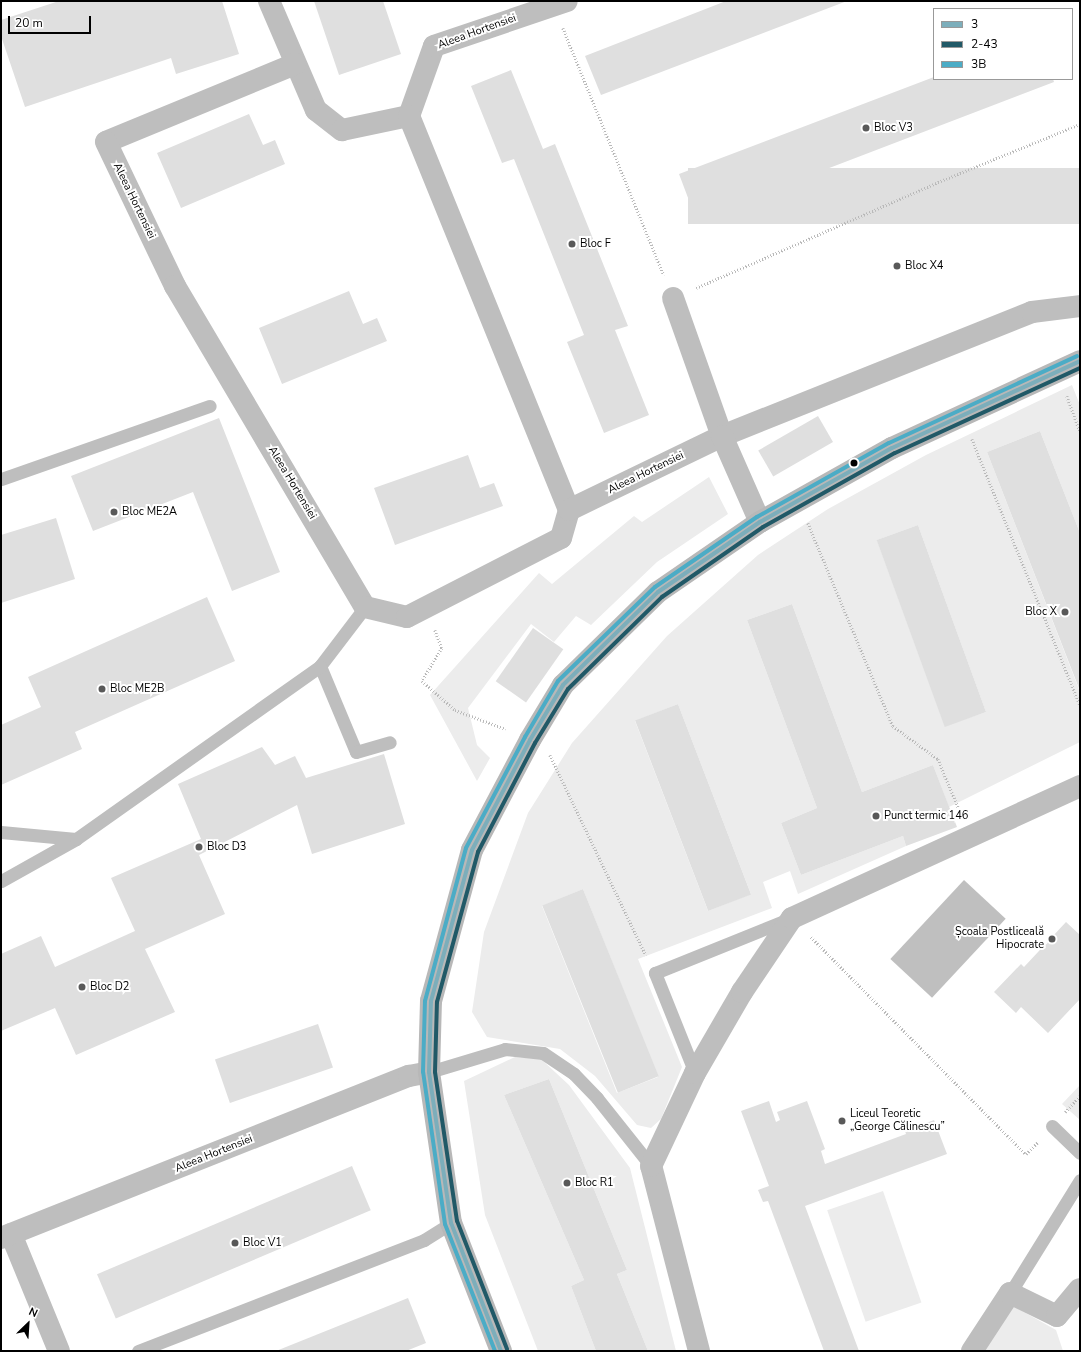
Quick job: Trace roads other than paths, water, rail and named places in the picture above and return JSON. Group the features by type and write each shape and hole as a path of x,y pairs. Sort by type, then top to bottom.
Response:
{"street":[{"path":"269,1 316,110 342,130 409,116 569,510 560,538 407,618 365,607"},
{"name":"Aleea Hortensiei","path":"409,116 434,46 560,3"},
{"name":"Aleea Hortensiei","path":"295,64 106,142 175,286 365,607"},
{"path":"674,298 722,436 760,522"},
{"name":"Aleea Hortensiei","path":"569,510 722,436 1032,312 1080,306"},
{"path":"501,1351 451,1223 428,1072 431,1001 472,850 563,685 658,592 760,522 892,448 1080,361"},
{"path":"699,1351 651,1166 695,1074 742,992 792,918 1080,786"},
{"name":"Aleea Hortensiei","path":"6,1236 409,1076 428,1072"},
{"path":"6,1236 59,1351"},
{"path":"972,1351 1010,1294 1057,1316 1080,1289"}],"lane":[{"path":"1,479 210,406"},
{"path":"1,881 76,839 320,666 365,607"},
{"path":"320,666 356,752 390,742"},
{"path":"1,832 76,839"},
{"path":"695,1074 654,973 792,918"},
{"path":"428,1072 504,1049 543,1053 574,1074 597,1098 651,1166"},
{"path":"1052,1126 1080,1153"},
{"path":"1010,1294 1080,1180"},
{"path":"138,1351 424,1240 451,1223"}],"place":[{"name":"Bloc V3","path":"866,128"},
{"name":"Bloc F","path":"572,244"},
{"name":"Bloc X4","path":"897,266"},
{"name":"Bloc ME2A","path":"114,512"},
{"name":"Bloc X","path":"1065,612"},
{"name":"Bloc ME2B","path":"102,689"},
{"name":"Punct termic 146","path":"876,816"},
{"name":"Bloc D3","path":"199,847"},
{"name":"Școala Postliceală Hipocrate","path":"1052,939"},
{"name":"Bloc D2","path":"82,987"},
{"name":"Liceul Teoretic „George Călinescu”","path":"842,1121"},
{"name":"Bloc R1","path":"567,1183"},
{"name":"Bloc V1","path":"235,1243"}]}
